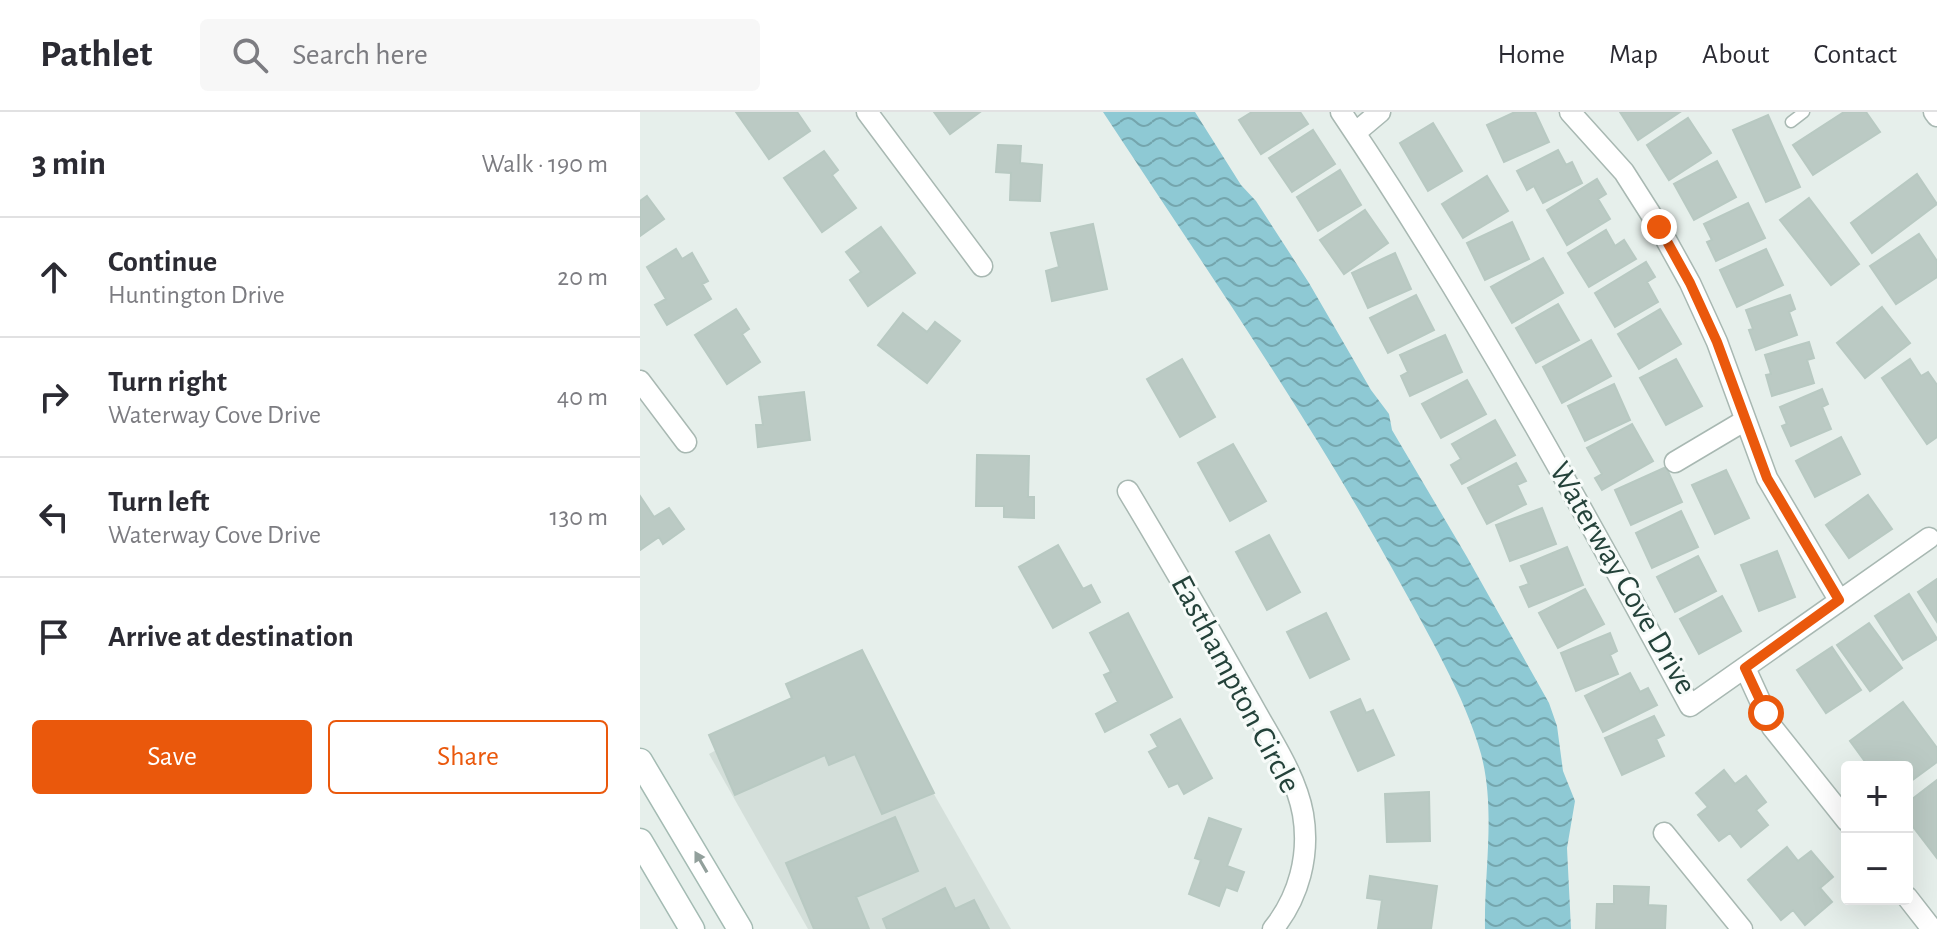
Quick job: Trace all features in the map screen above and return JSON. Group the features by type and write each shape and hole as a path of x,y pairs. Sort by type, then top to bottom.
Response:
{"main road":[{"path":"640,761 740,929"},
{"path":"640,841 692,929"}],"street":[{"path":"867,112 982,266"},
{"name":"Waterway Cove Drive","path":"1341,112 1450,282 1533,420 1690,706 1929,538"},
{"path":"1355,133 1380,112"},
{"path":"1570,112 1624,172 1690,283 1717,342 1767,478 1839,600"},
{"path":"640,381 686,442"},
{"path":"1675,462 1744,421"},
{"name":"Easthampton Circle","path":"1128,491 1221,649 1298,796 1305,828 1304,861 1295,893 1273,929"},
{"path":"1745,668 1772,727 1841,813"},
{"path":"1664,833 1742,929"},
{"path":"1913,905 1932,929"}],"lane":[{"path":"1791,122 1804,112"}],"shaded area":[{"path":"862,668 1011,929 808,929 709,754"}],"water":[{"path":"1103,112 1195,112 1309,283 1371,390 1389,414 1392,430 1549,703 1557,726 1563,771 1575,801 1567,848 1571,929 1485,929 1488,797 1481,754 1456,687 1329,459"}],"building":[{"path":"736,112 797,112 810,131 769,159"},
{"path":"934,112 980,112 950,134"},
{"path":"1252,112 1300,112 1308,124 1261,154 1239,120"},
{"path":"1515,112 1535,112 1549,142 1504,162 1487,125"},
{"path":"1620,112 1680,112 1638,140"},
{"path":"1844,112 1866,112 1880,132 1813,175 1793,145"},
{"path":"1768,115 1800,187 1766,202 1733,130"},
{"path":"1688,118 1711,153 1669,180 1647,145"},
{"path":"1433,123 1462,171 1428,191 1400,143"},
{"path":"1313,130 1335,164 1292,192 1269,158"},
{"path":"998,145 1021,146 1020,163 1042,165 1040,201 1010,200 1011,173 996,172"},
{"path":"1558,150 1566,165 1572,162 1582,183 1543,203 1534,186 1527,190 1517,171"},
{"path":"824,151 838,170 832,175 856,208 822,232 784,178"},
{"path":"1717,161 1736,197 1694,220 1674,184"},
{"path":"1340,170 1361,205 1318,231 1297,197"},
{"path":"1917,174 1937,204 1872,253 1851,223"},
{"path":"1487,176 1508,211 1463,238 1442,204"},
{"path":"1597,179 1606,194 1598,199 1610,219 1567,245 1547,210"},
{"path":"647,196 664,219 640,236 640,201"},
{"path":"1809,198 1859,264 1831,285 1780,220"},
{"path":"1748,203 1765,238 1716,261 1707,242 1712,240 1704,224"},
{"path":"1365,210 1388,243 1344,274 1320,240"},
{"path":"1512,222 1529,259 1485,280 1467,243"},
{"path":"1093,224 1107,289 1052,301 1046,271 1059,267 1051,233"},
{"path":"881,227 915,273 868,306 850,280 861,272 846,252"},
{"path":"1606,230 1615,246 1624,240 1636,259 1589,287 1568,253"},
{"path":"1919,234 1937,261 1937,277 1896,304 1870,266"},
{"path":"676,249 682,259 692,253 708,281 702,284 711,299 667,325 655,305 666,299 647,267"},
{"path":"1766,249 1783,285 1737,307 1720,270"},
{"path":"1395,253 1411,289 1368,308 1352,273"},
{"path":"1543,258 1563,293 1512,323 1491,287"},
{"path":"1646,262 1655,277 1647,282 1658,302 1615,327 1595,293"},
{"path":"1416,295 1434,330 1388,353 1370,318"},
{"path":"1790,295 1795,309 1789,312 1797,335 1756,350 1746,310"},
{"path":"1558,304 1579,340 1536,363 1516,328"},
{"path":"1882,307 1910,343 1865,378 1837,343"},
{"path":"736,309 749,329 742,334 760,362 727,384 695,335"},
{"path":"1660,309 1681,344 1639,369 1618,334"},
{"path":"903,313 927,332 935,322 960,341 927,383 878,345"},
{"path":"1445,335 1462,372 1410,396 1401,376 1408,372 1400,355"},
{"path":"1591,340 1611,376 1562,403 1543,367"},
{"path":"1809,342 1814,358 1807,360 1814,383 1772,396 1766,375 1771,374 1765,355"},
{"path":"1182,359 1215,417 1180,437 1147,379"},
{"path":"1676,359 1702,406 1666,425 1640,378"},
{"path":"1910,359 1921,376 1928,372 1937,385 1937,437 1927,444 1882,378"},
{"path":"1467,380 1486,414 1441,438 1422,404"},
{"path":"1614,384 1630,420 1585,441 1568,406"},
{"path":"1822,389 1828,404 1822,407 1831,429 1791,446 1782,426 1787,424 1780,407"},
{"path":"804,392 810,440 758,447 756,425 763,425 759,397"},
{"path":"1495,420 1515,455 1462,484 1451,465 1461,459 1452,444"},
{"path":"1632,424 1653,461 1602,490 1595,478 1602,474 1587,448"},
{"path":"1841,437 1860,474 1815,497 1796,461"},
{"path":"1233,444 1266,501 1230,521 1198,463"},
{"path":"977,455 1029,456 1028,497 1034,497 1034,518 1004,517 1004,506 976,506"},
{"path":"1516,463 1526,481 1517,485 1526,504 1487,524 1468,488"},
{"path":"1666,467 1682,502 1631,525 1615,490"},
{"path":"1726,470 1749,518 1715,534 1692,485"},
{"path":"1868,495 1892,529 1849,558 1826,525"},
{"path":"640,496 654,517 669,508 684,529 663,544 659,537 640,550"},
{"path":"1542,508 1556,544 1510,561 1496,525"},
{"path":"1681,511 1698,547 1652,568 1636,533"},
{"path":"1269,535 1300,592 1267,610 1236,552"},
{"path":"1058,545 1083,589 1091,585 1100,602 1053,628 1019,567"},
{"path":"1567,547 1583,585 1529,607 1520,587 1529,584 1521,566"},
{"path":"1777,551 1795,597 1759,611 1741,565"},
{"path":"1698,556 1716,591 1675,612 1657,577"},
{"path":"1937,579 1937,622 1918,592"},
{"path":"1585,589 1604,624 1558,648 1539,613"},
{"path":"1909,594 1937,639 1903,660 1875,616"},
{"path":"1722,596 1741,631 1699,654 1680,619"},
{"path":"1128,613 1172,697 1105,732 1096,714 1118,702 1104,675 1111,672 1090,633"},
{"path":"1326,613 1349,659 1310,678 1287,632"},
{"path":"1869,623 1902,668 1870,691 1837,645"},
{"path":"1610,633 1617,651 1610,655 1618,674 1576,691 1561,653"},
{"path":"1832,647 1861,690 1826,713 1797,670"},
{"path":"862,650 934,793 882,814 855,754 829,765 825,755 735,795 709,735 792,698 786,684"},
{"path":"1630,673 1640,692 1648,688 1657,705 1603,732 1585,696"},
{"path":"1360,699 1366,713 1373,710 1394,755 1358,771 1331,712"},
{"path":"1903,702 1937,748 1937,762 1913,780 1913,761 1865,761 1850,741"},
{"path":"1654,716 1664,735 1656,739 1664,756 1622,775 1605,738"},
{"path":"1180,719 1212,778 1184,794 1178,783 1169,787 1149,752 1158,747 1151,735"},
{"path":"1724,770 1735,784 1746,776 1766,802 1756,810 1768,825 1741,847 1730,833 1719,841 1698,815 1708,807 1696,793"},
{"path":"1937,780 1937,858 1913,827 1913,798"},
{"path":"1429,792 1430,841 1387,842 1385,794"},
{"path":"895,817 918,871 856,897 869,929 814,929 786,863"},
{"path":"1209,818 1241,829 1227,866 1244,872 1237,891 1226,887 1219,906 1189,894 1201,860 1195,858"},
{"path":"1787,847 1798,861 1811,851 1833,877 1820,888 1832,902 1805,925 1793,910 1781,920 1748,880"},
{"path":"1370,876 1437,886 1431,929 1378,929 1382,900 1367,898"},
{"path":"1614,886 1649,887 1648,905 1666,906 1665,929 1596,929 1597,904 1614,904"},
{"path":"945,888 955,909 974,900 989,929 887,929 883,919"}],"route":[{"path":"1659,227 1690,283 1717,342 1767,478 1839,600 1745,668 1766,713"}]}
